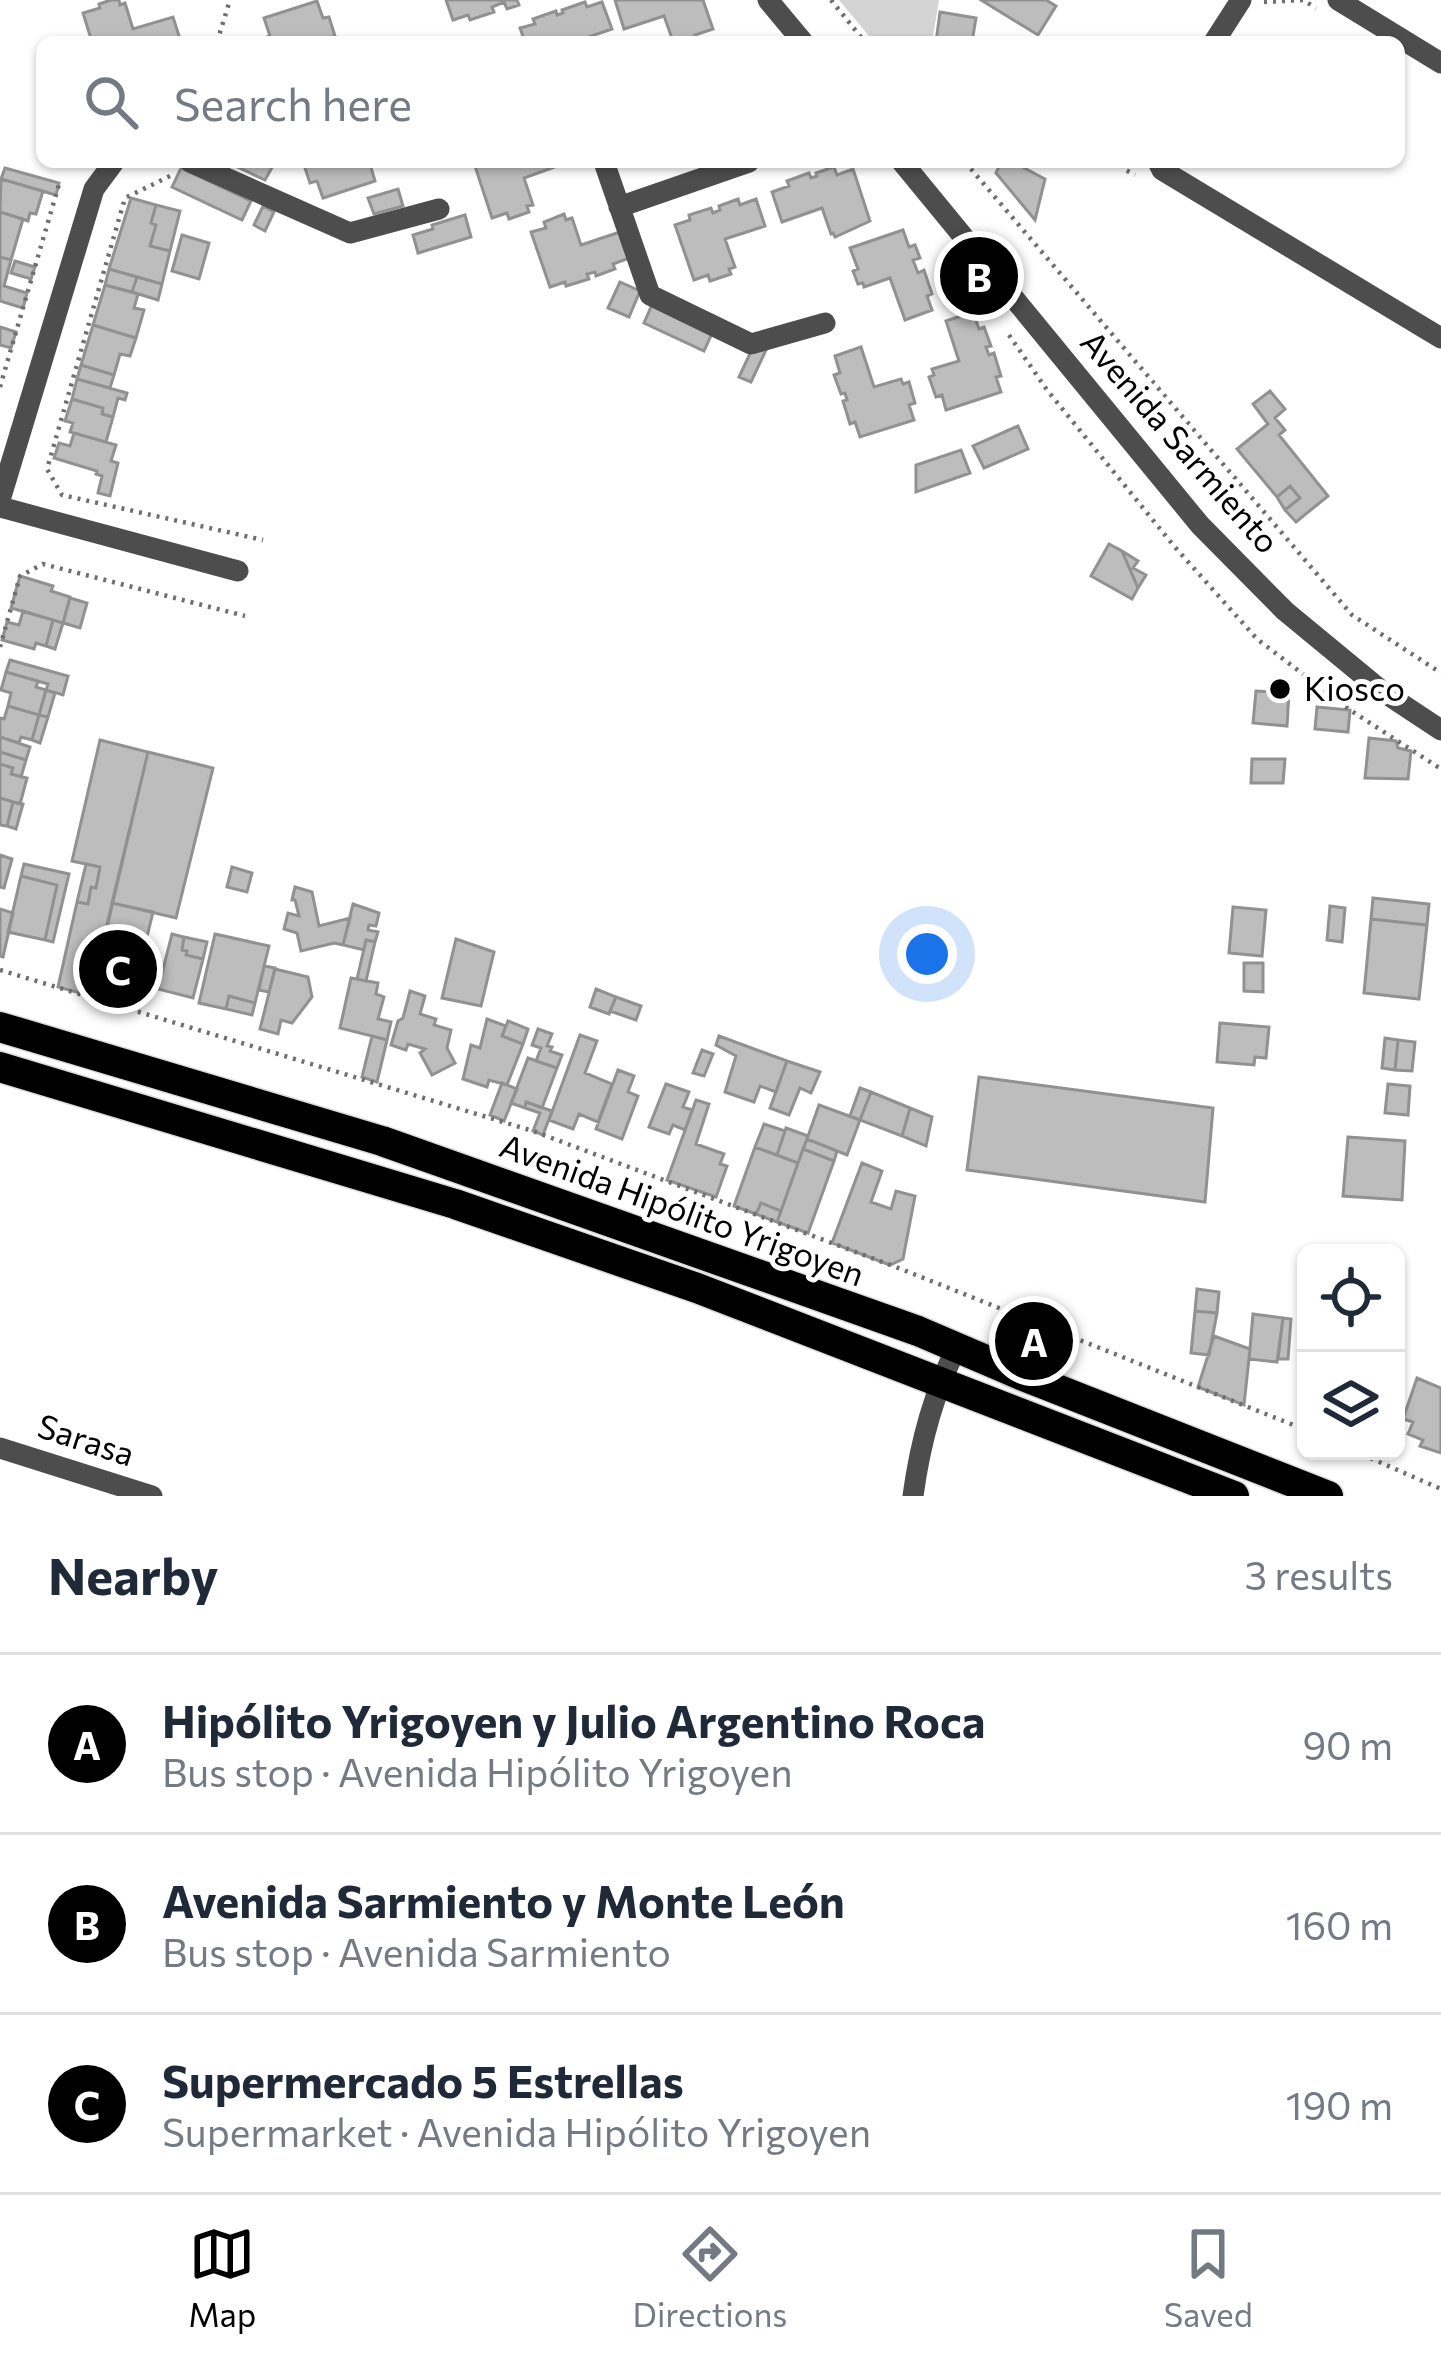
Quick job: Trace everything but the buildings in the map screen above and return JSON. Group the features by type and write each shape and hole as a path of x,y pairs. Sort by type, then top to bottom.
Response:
{"main road":[{"name":"Avenida Hipólito Yrigoyen","path":"0,1027 382,1141 957,1347 1328,1496"},
{"path":"69,1088 80,1051"},
{"name":"Avenida Hipólito Yrigoyen","path":"0,1067 454,1204 697,1288 1234,1496"}],"street":[{"path":"768,0 798,36"},
{"path":"1329,5 1389,36"},
{"path":"1220,36 1248,7"},
{"path":"1405,44 1441,63"},
{"path":"110,168 94,189 0,504 238,571"},
{"path":"183,168 350,233 439,209"},
{"path":"606,168 650,295 751,344 825,322"},
{"path":"619,207 732,168"},
{"name":"Avenida Sarmiento","path":"907,168 1201,525 1285,611 1382,691 1441,730"},
{"path":"1161,168 1441,338"},
{"path":"913,1496 940,1381 957,1347"},
{"name":"Sarasa","path":"0,1448 152,1496"}],"path":[{"path":"219,36 230,0"},
{"path":"831,0 861,36"},
{"path":"1248,7 1265,1 1303,0 1329,5"},
{"path":"183,168 124,197 47,469 62,495 263,540"},
{"path":"970,168 1352,615 1441,673"},
{"path":"0,387 60,181"},
{"path":"0,647 20,576 43,564 245,616"},
{"path":"0,970 533,1130 1297,1426"},
{"path":"1375,1460 1441,1489"}],"shaded area":[{"path":"839,0 939,0 933,36 869,36"}],"place":[{"name":"Avenida Sarmiento y Monte León","path":"979,276"},
{"name":"Kiosco","path":"1280,689"},
{"name":"Supermercado 5 Estrellas","path":"118,969"},
{"name":"Hipólito Yrigoyen y Julio Argentino Roca","path":"1034,1341"}]}
